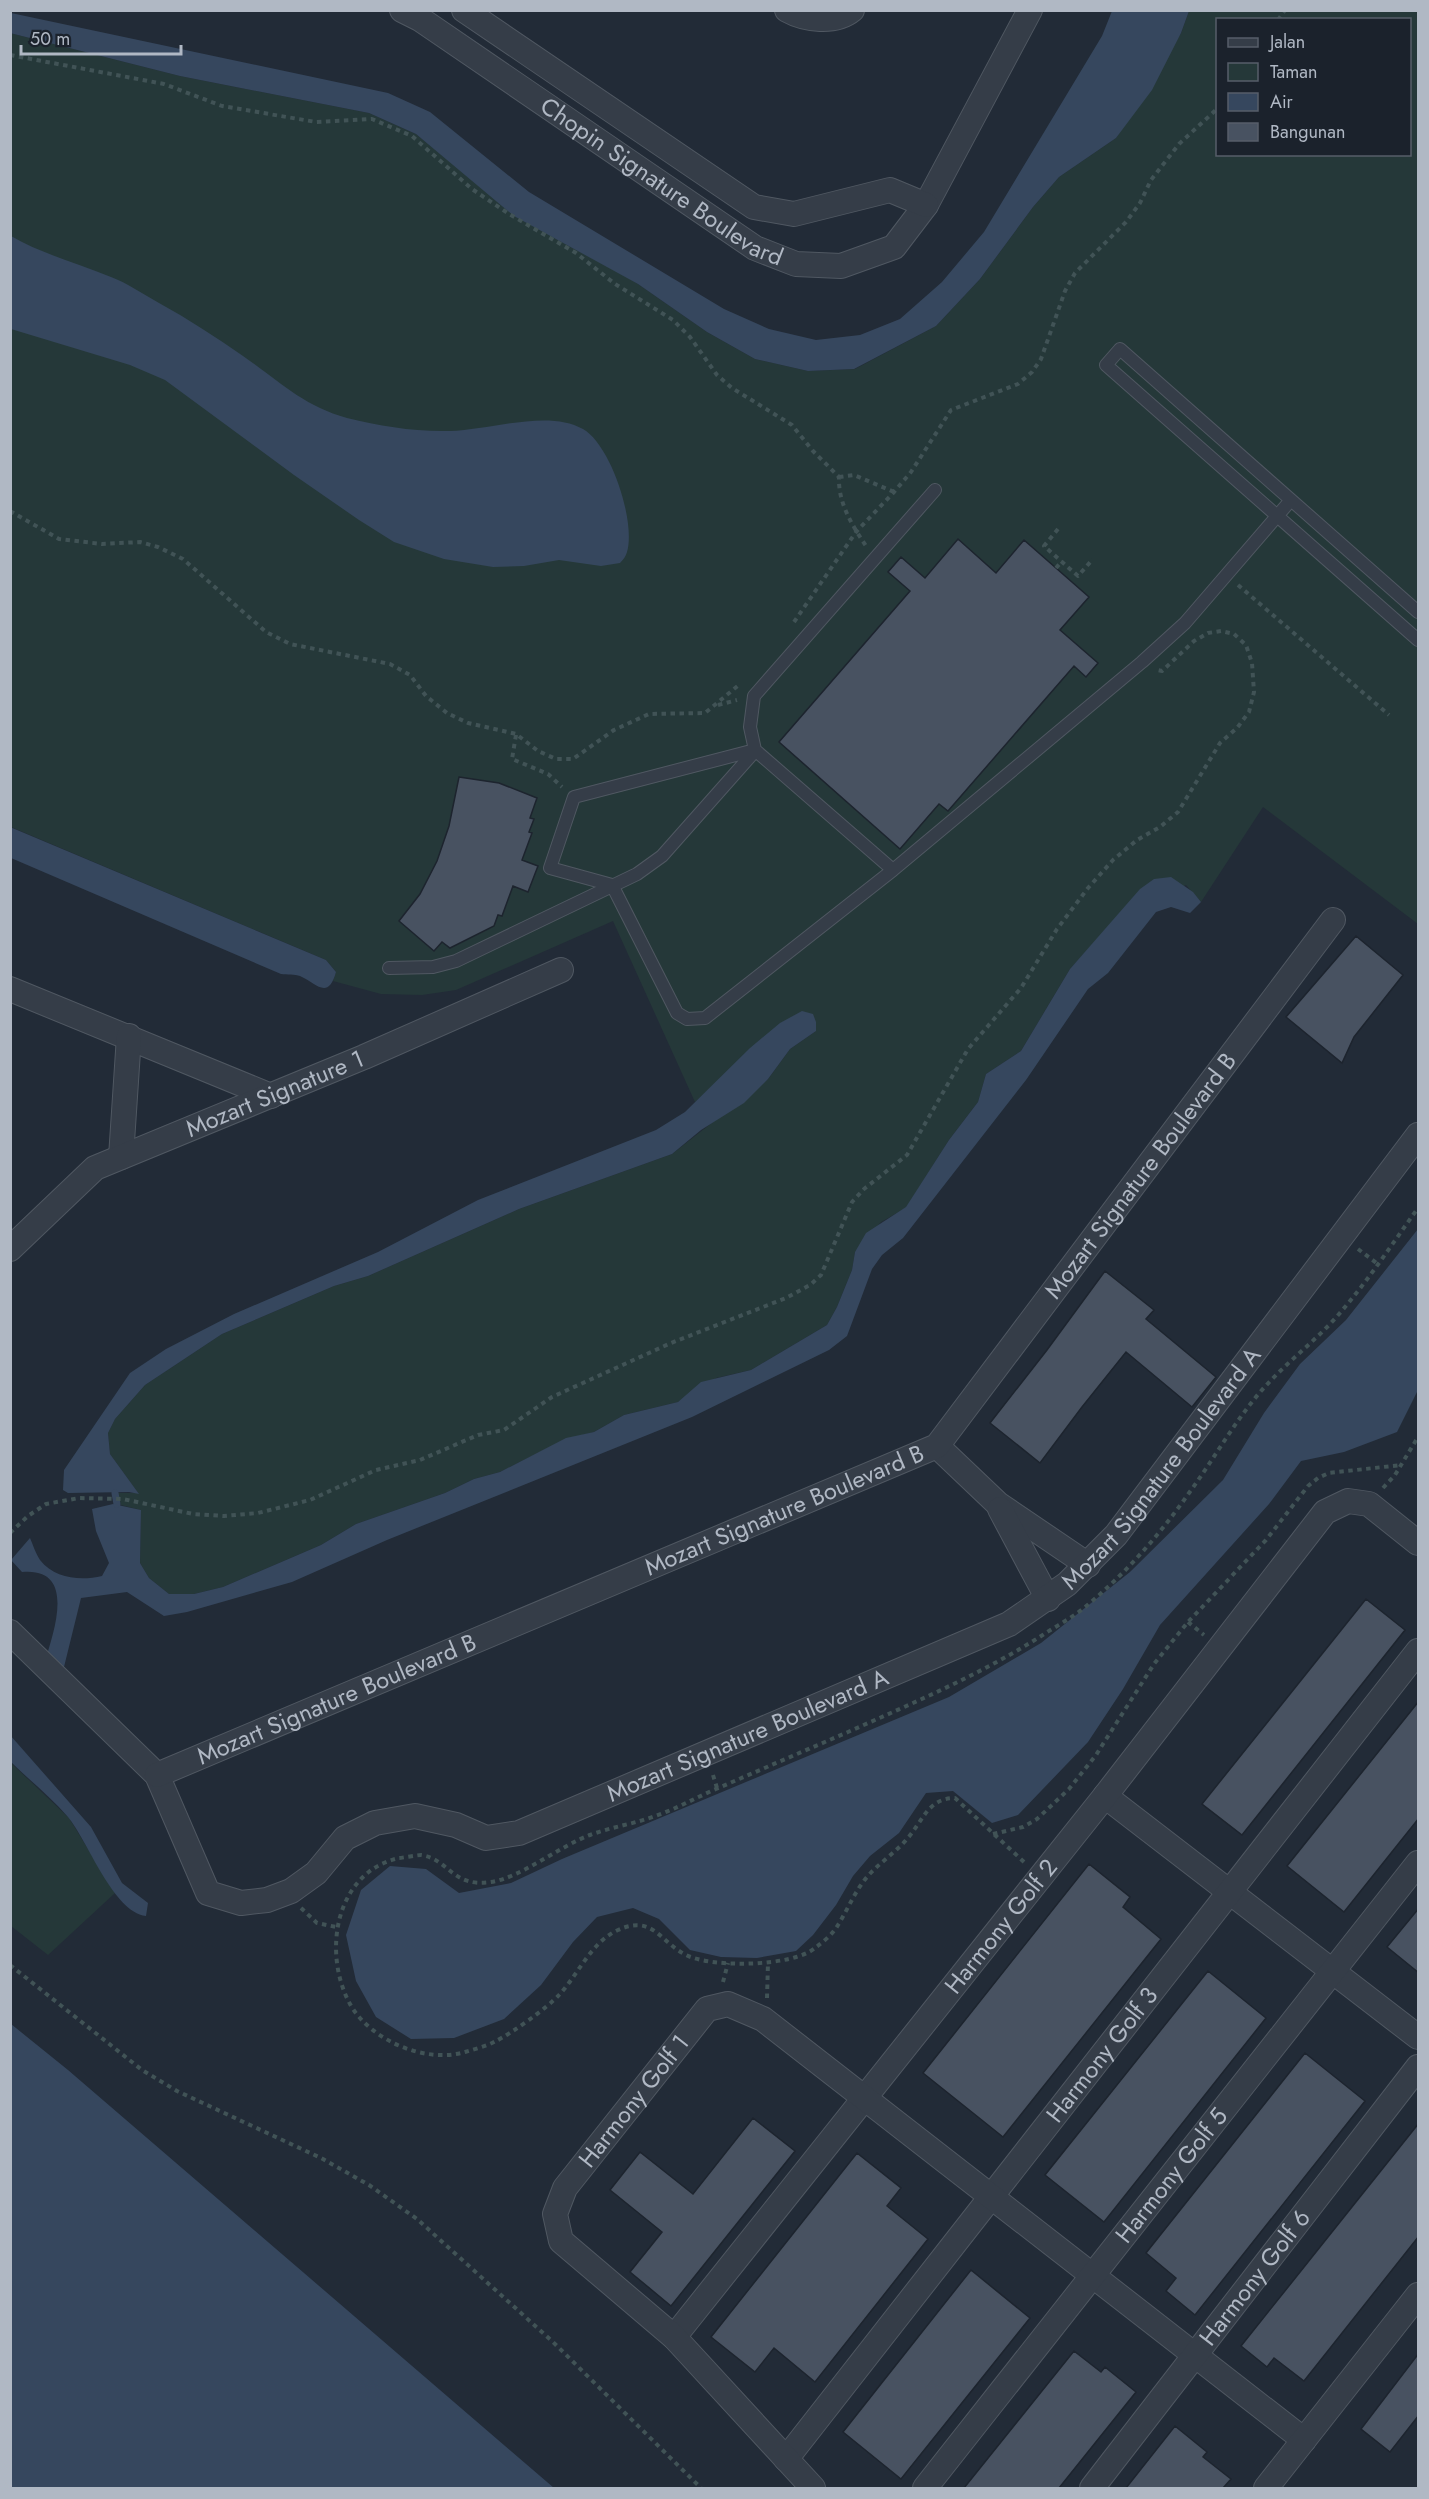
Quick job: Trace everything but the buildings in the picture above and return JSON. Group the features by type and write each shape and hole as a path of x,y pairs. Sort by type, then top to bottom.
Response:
{"street":[{"name":"Chopin Signature Boulevard","path":"402,10 420,19 755,248 796,264 841,266 894,247 926,205 1030,10"},
{"name":"Chopin Signature Boulevard","path":"464,10 754,207 794,214 890,190 926,205"},
{"path":"787,10 802,19 848,14"},
{"name":"Mozart Signature Boulevard B","path":"157,1775 937,1446 1333,920"},
{"name":"Mozart Signature 1","path":"10,1249 95,1167 270,1096 561,970"},
{"path":"10,988 270,1096"},
{"path":"121,1157 129,1036"},
{"name":"Mozart Signature Boulevard A","path":"10,1632 157,1775 208,1893 241,1903 267,1900 291,1891 316,1873 345,1838 375,1823 416,1816 456,1825 486,1838 519,1833 1008,1624 1048,1599 1088,1565 1116,1535 1419,1135"},
{"path":"937,1446 998,1504 1088,1565"},
{"name":"Harmony Golf 2","path":"674,2337 1105,1796 1325,1512 1348,1501 1369,1504"},
{"path":"998,1504 1048,1599"},
{"path":"1369,1504 1419,1543"},
{"name":"Harmony Golf 3","path":"786,2459 1419,1651"},
{"path":"1105,1796 1419,2037"},
{"name":"Harmony Golf 5","path":"925,2488 1419,1863"},
{"name":"Harmony Golf 1","path":"674,2337 561,2241 555,2214 565,2188 707,2009 728,2004 763,2019"},
{"path":"763,2019 1304,2440"},
{"name":"Harmony Golf 6","path":"1092,2488 1419,2067"},
{"path":"1266,2488 1419,2295"},
{"path":"674,2337 813,2488"}],"lane":[{"path":"1419,612 1120,349 1106,365 1419,640"},
{"path":"893,870 755,750 750,727 754,696 934,490"},
{"path":"755,750 574,797 550,868 612,885 677,1013 687,1019 705,1018 893,870 1142,662 1185,623 1291,500"},
{"path":"389,968 433,967 456,961 637,873 662,856 755,750"}],"path":[{"path":"10,54 164,84 222,106 316,122 372,119 412,136 472,189 576,254 615,284 673,320 690,337 717,375 732,388 792,425 813,452 839,477"},
{"path":"790,628 856,532 894,492 938,432 951,410 1018,384 1032,372 1041,359 1065,291 1075,273 1126,222 1140,203 1150,180 1179,144 1216,110"},
{"path":"839,477 854,475 894,492"},
{"path":"839,477 838,491 847,515 874,559"},
{"path":"10,511 59,539 82,544 140,542 158,547 183,559 266,632 290,644 390,664 410,675 426,696 447,713 468,723 516,734 538,751 556,759 573,759 614,730 649,714 705,713 717,705 746,677"},
{"path":"1058,529 1044,546 1078,576 1093,559"},
{"path":"1056,568 1062,561"},
{"path":"1226,575 1389,715"},
{"path":"10,1533 28,1516 46,1504 79,1498 123,1499 193,1514 224,1516 258,1513 310,1500 376,1470 420,1460 478,1435 504,1430 562,1392 662,1347 786,1298 810,1285 821,1275 852,1202 864,1189 907,1155 968,1049 1021,988 1058,929 1088,888 1113,860 1137,840 1160,827 1178,812 1220,743 1237,728 1249,712 1254,692 1252,663 1246,645 1234,634 1221,631 1208,633 1194,641 1162,671 1152,669 1142,662"},
{"path":"516,734 512,759 548,774 574,797"},
{"path":"1040,1877 955,1798 941,1799 927,1810 908,1838 866,1878 833,1932 804,1956 768,1962 728,1963 692,1958 680,1952 648,1926 639,1925 619,1930 603,1940 557,1998 495,2042 451,2056 417,2052 395,2043 363,2024 350,2004 339,1979 335,1946 336,1927 355,1888 366,1872 380,1863 420,1855 436,1861 465,1882 493,1882 512,1876 553,1852 591,1834 655,1816 956,1685 1015,1653 1079,1612 1118,1578 1156,1537 1255,1398 1335,1319 1419,1209"},
{"path":"1369,1504 1401,1465 1419,1437"},
{"path":"993,1834 1023,1827 1037,1819 1068,1789 1100,1749 1154,1664 1203,1606 1266,1539 1308,1486 1329,1473 1401,1465"},
{"path":"291,1891 302,1910 311,1919 336,1927"},
{"path":"763,2019 767,2006 768,1962"},
{"path":"10,1965 142,2070 177,2091 321,2158 369,2185 417,2219 553,2342 700,2488"}],"green space":[{"path":"1189,11 1418,11 1418,924 1263,807 1201,902 1186,885 1102,934 1070,969 1021,1051 986,1074 978,1102 949,1140 906,1208 881,1222 855,1252 852,1270 827,1325 751,1370 716,1378 678,1402 624,1415 594,1432 566,1439 500,1472 474,1479 445,1493 356,1524 321,1545 223,1587 194,1594 169,1594 149,1578 140,1563 141,1510 121,1505 118,1493 138,1493 110,1454 108,1433 115,1419 145,1385 222,1334 334,1286 368,1276 519,1209 672,1154 768,1079 790,1049 816,1031 717,1082 695,1102 613,921 456,990 422,995 381,994 333,981 336,972 326,960 11,827 10,33 180,76 369,113 416,134 453,164 638,284 707,332 755,359 808,371 855,369 936,326 980,279 1033,207 1059,177 1116,138 1181,33"},
{"path":"10,1762 69,1818 115,1893 48,1955 11,1926"}],"water":[{"path":"1112,11 1189,11 1181,33 1152,90 1116,138 1059,177 1033,207 980,279 936,326 854,369 808,371 755,359 707,332 638,284 514,216 416,134 369,113 180,76 10,33 11,13 388,93 430,112 529,192 724,309 769,329 816,340 860,335 900,319 942,282 984,232 1102,36"},
{"path":"11,236 35,248 129,285 212,335 304,400 331,413 372,424 424,431 466,430 536,421 569,423 583,429 603,451 619,485 628,522 629,539 626,555 620,563 601,566 559,560 524,566 493,567 444,559 394,542 294,475 165,380 130,365 11,329"},
{"path":"10,827 326,960 336,972 333,981 329,986 321,988 300,976 281,974 11,858"},
{"path":"1171,877 1193,892 1201,902 1190,913 1171,907 1156,912 1108,973 1088,989 1026,1080 903,1238 882,1255 872,1269 847,1336 829,1350 692,1417 387,1540 292,1582 187,1612 164,1616 127,1592 81,1598 63,1671 45,1661 56,1618 58,1603 56,1590 50,1580 39,1573 22,1572 11,1560 30,1538 40,1560 53,1571 77,1578 102,1576 109,1563 96,1531 92,1509 113,1504 141,1510 140,1563 149,1578 169,1594 194,1594 223,1587 321,1545 356,1524 445,1493 474,1479 500,1472 566,1438 594,1432 624,1415 678,1402 701,1382 751,1370 827,1325 852,1270 855,1252 866,1233 906,1207 949,1140 978,1102 986,1074 1021,1051 1070,969 1140,889 1154,879"},
{"path":"802,1011 813,1014 816,1031 790,1049 768,1079 744,1103 701,1130 672,1154 519,1209 368,1276 334,1286 222,1334 145,1385 115,1419 108,1433 110,1454 139,1494 129,1492 68,1493 63,1490 64,1470 130,1373 166,1349 234,1314 378,1252 478,1200 656,1130 685,1112 750,1048 780,1023"},
{"path":"1418,1229 1418,1390 1397,1432 1344,1452 1301,1461 1269,1504 1160,1625 1123,1689 1088,1742 1018,1815 992,1823 953,1791 926,1793 899,1833 870,1856 853,1876 836,1905 813,1935 796,1951 757,1958 721,1957 690,1950 659,1919 633,1908 597,1917 573,1942 541,1985 504,2019 454,2038 411,2039 376,2017 356,1981 346,1935 361,1890 390,1866 426,1869 459,1893 511,1883 562,1859 949,1697 1041,1643 1130,1572 1223,1480 1264,1413 1300,1364 1346,1320"},
{"path":"10,1735 91,1827 122,1883 148,1903 146,1916 134,1912 123,1902 102,1874 68,1817 11,1762"},
{"path":"11,2024 68,2070 554,2488 11,2488"}],"waterway":[{"path":"115,1493 117,1504"}]}
